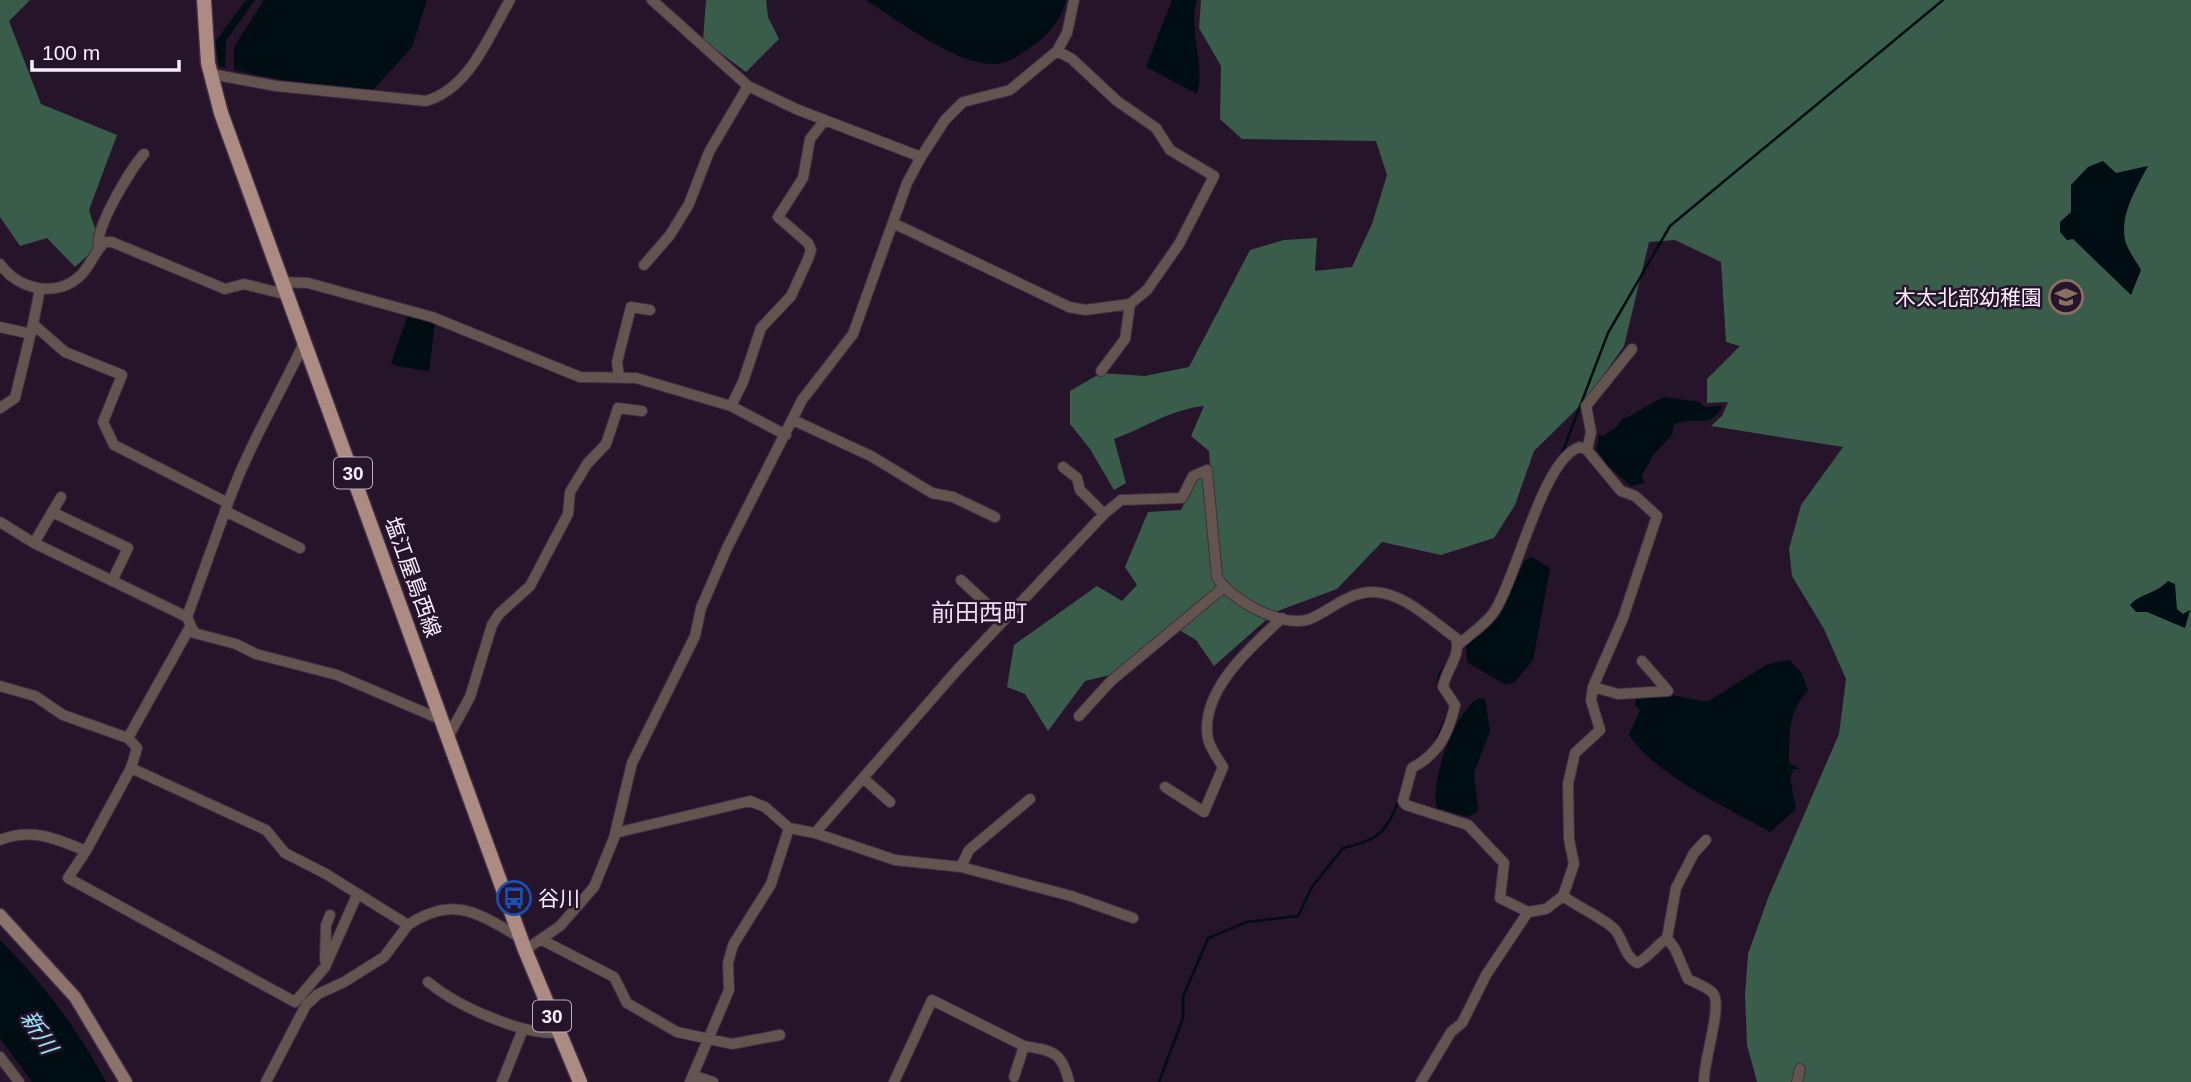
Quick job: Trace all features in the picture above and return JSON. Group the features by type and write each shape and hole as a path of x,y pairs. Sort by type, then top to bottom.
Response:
{"main road":[{"name":"塩江屋島西線","path":"204,0 211,74 221,113 448,737 530,943 559,1033 580,1082"}],"street":[{"path":"211,74 276,86 426,101 441,96 464,77 510,0"},
{"path":"652,0 748,86 825,120 921,157"},
{"path":"530,943 560,926 594,887 615,833 632,763 695,636 701,608 727,548 802,400 853,334 907,183 921,157 945,120 964,102 1010,90 1058,51 1067,33 1074,0"},
{"path":"893,223 1069,307 1085,310 1130,304 1147,290 1179,244 1214,176 1170,150 1156,128 1117,101 1072,59 1058,51"},
{"path":"644,265 670,235 689,204 709,152 748,86"},
{"path":"731,406 743,382 761,328 791,296 811,250 808,243 778,217 803,178 810,139 825,120"},
{"path":"99,247 96,241 100,229 122,183 144,154"},
{"path":"0,264 9,277 26,287 40,289 63,285 82,274 99,247 105,242 112,242 225,289 244,284 285,289 308,283 432,317 580,377 636,378 731,406 786,435"},
{"path":"0,408 15,398 40,289"},
{"path":"1101,371 1125,339 1130,304"},
{"path":"619,377 617,362 631,307 650,310"},
{"path":"0,327 32,329 65,352 121,375 103,422 114,445 300,548"},
{"path":"128,738 189,622 243,460 276,404 304,341"},
{"path":"1587,450 1591,432 1586,406 1632,348"},
{"path":"448,737 470,697 492,625 499,614 530,586 568,514 570,492 587,464 607,443 618,408 642,411"},
{"path":"793,420 871,456 932,493 953,497 995,517"},
{"path":"1580,447 1587,450 1621,491 1635,496 1657,516 1623,618 1593,687 1591,700 1600,730 1575,753 1568,784 1569,839 1574,864 1563,896 1546,909 1528,912 1500,898 1504,863 1468,825 1406,805 1403,800 1412,768 1434,755 1453,715 1455,705 1443,687 1445,675 1456,653 1494,612 1528,527 1564,455 1580,447"},
{"path":"1063,467 1077,478 1080,490 1104,514"},
{"path":"816,833 1004,620 1104,514 1121,500 1182,498 1193,476 1207,470 1217,577 1223,587 1254,608 1282,618 1308,620 1358,593 1376,591 1405,602 1456,638 1456,653"},
{"path":"34,543 61,497"},
{"path":"52,512 128,548 112,581"},
{"path":"0,522 34,543 189,622 194,633 204,638 337,675 443,720"},
{"path":"961,580 1004,620"},
{"path":"1079,716 1111,681 1223,587"},
{"path":"1165,787 1204,812 1223,767 1208,739 1213,705 1225,678 1240,657 1282,618"},
{"path":"1593,687 1618,694 1668,691 1642,660"},
{"path":"0,686 35,696 63,715 128,738 137,748 131,768 86,851 68,878 295,1002 325,967 357,895"},
{"path":"131,768 266,830 285,853 326,874 408,925"},
{"path":"863,778 890,802"},
{"path":"961,867 969,850 1030,799"},
{"path":"615,833 740,802 765,807 777,821 789,828 816,833 895,860 961,867 1071,896 1133,918"},
{"path":"713,1082 693,1079 729,989 729,963 733,945 771,884 789,828"},
{"path":"0,840 25,833 45,835 86,851"},
{"path":"1563,896 1581,910 1610,925 1630,959 1637,963 1667,938 1676,888 1694,853 1706,840"},
{"path":"306,1004 318,994 344,982 384,957 408,925 436,908 479,914 530,943 614,976 627,1003 677,1031 732,1044 780,1035"},
{"path":"1421,1082 1451,1032 1462,1023 1486,975 1528,912"},
{"path":"0,915 75,997 126,1082"},
{"path":"266,1082 324,975 326,925 330,915"},
{"path":"1667,938 1675,949 1688,979 1711,991 1716,998 1716,1010 1703,1066 1704,1082"},
{"path":"428,982 444,996 523,1029 543,1034 559,1033"},
{"path":"894,1082 932,1000 1024,1046 1058,1055 1066,1065 1069,1082"},
{"path":"502,1082 523,1029"},
{"path":"1014,1077 1024,1046"},
{"path":"0,1057 19,1082"},
{"path":"1797,1082 1800,1069"}],"green space":[{"path":"0,0 30,0 9,21 41,104 117,135 89,210 100,244 75,267 47,238 20,246 0,217"},
{"path":"706,0 766,0 768,17 779,39 746,72 703,40"},
{"path":"1201,0 2191,0 2191,1082 1757,1082 1747,1045 1745,995 1748,954 1768,898 1839,734 1846,679 1824,629 1792,576 1789,549 1801,505 1843,447 1711,426 1722,416 1728,402 1707,403 1707,379 1740,346 1726,342 1721,262 1675,240 1649,242 1624,346 1586,400 1534,451 1515,505 1494,538 1441,555 1382,542 1337,589 1275,612 1214,666 1196,640 1171,625 1114,674 1085,681 1048,731 1025,694 1007,687 1014,645 1097,586 1122,601 1137,585 1125,567 1148,512 1181,510 1195,482 1210,466 1209,451 1191,436 1204,406 1192,408 1114,439 1126,483 1114,490 1090,449 1070,424 1070,391 1101,373 1145,376 1189,367 1250,250 1284,240 1317,238 1315,271 1352,267 1372,224 1387,175 1376,141 1242,139 1220,119 1221,66 1199,28"}],"water":[{"path":"246,0 255,0 226,41 225,68 219,66 215,42"},
{"path":"264,0 427,0 412,47 373,90 282,80 234,70 234,47"},
{"path":"866,0 1066,0 1059,19 1040,40 1010,60 992,64 977,62 944,49"},
{"path":"1172,0 1197,0 1194,23 1199,70 1197,94 1146,67"},
{"path":"2103,161 2116,173 2148,166 2130,202 2125,221 2126,244 2141,270 2131,295 2073,239 2067,240 2060,232 2060,222 2071,212 2071,185 2088,167"},
{"path":"408,315 435,323 429,371 391,363"},
{"path":"1665,397 1699,402 1704,407 1722,406 1713,418 1674,425 1672,435 1654,454 1642,475 1644,483 1631,486 1607,465 1597,450 1599,434 1603,436 1618,426 1622,419"},
{"path":"1532,557 1550,568 1533,660 1514,683 1504,684 1467,662 1466,646 1499,615 1525,560"},
{"path":"2168,581 2175,584 2177,609 2183,614 2190,610 2185,628 2147,612 2136,612 2130,605"},
{"path":"1789,660 1801,672 1808,690 1793,715 1790,733 1789,763 1800,769 1794,769 1790,778 1796,809 1770,832 1674,777 1641,750 1629,735 1640,710 1635,705 1636,699 1672,695 1707,702 1768,664"},
{"path":"1479,698 1485,699 1490,731 1474,773 1478,811 1468,817 1437,808 1437,782 1440,765 1453,731 1470,705"},
{"name":"新川","path":"0,940 58,1007 84,1043 106,1082 32,1082 0,1038"}],"waterway":[{"path":"1561,456 1608,333 1670,226 1943,0"},
{"path":"1444,697 1438,689 1439,675 1447,664"},
{"path":"1436,740 1448,714"},
{"path":"1159,1082 1183,1018 1183,997 1208,938 1247,922 1298,916 1312,887 1343,848 1364,842 1379,833 1390,820 1399,799"}],"place":[{"name":"木太北部幼稚園","path":"2066,297"},
{"name":"谷川","path":"514,898"}],"district":[{"name":"前田西町","path":"979,612"}]}
